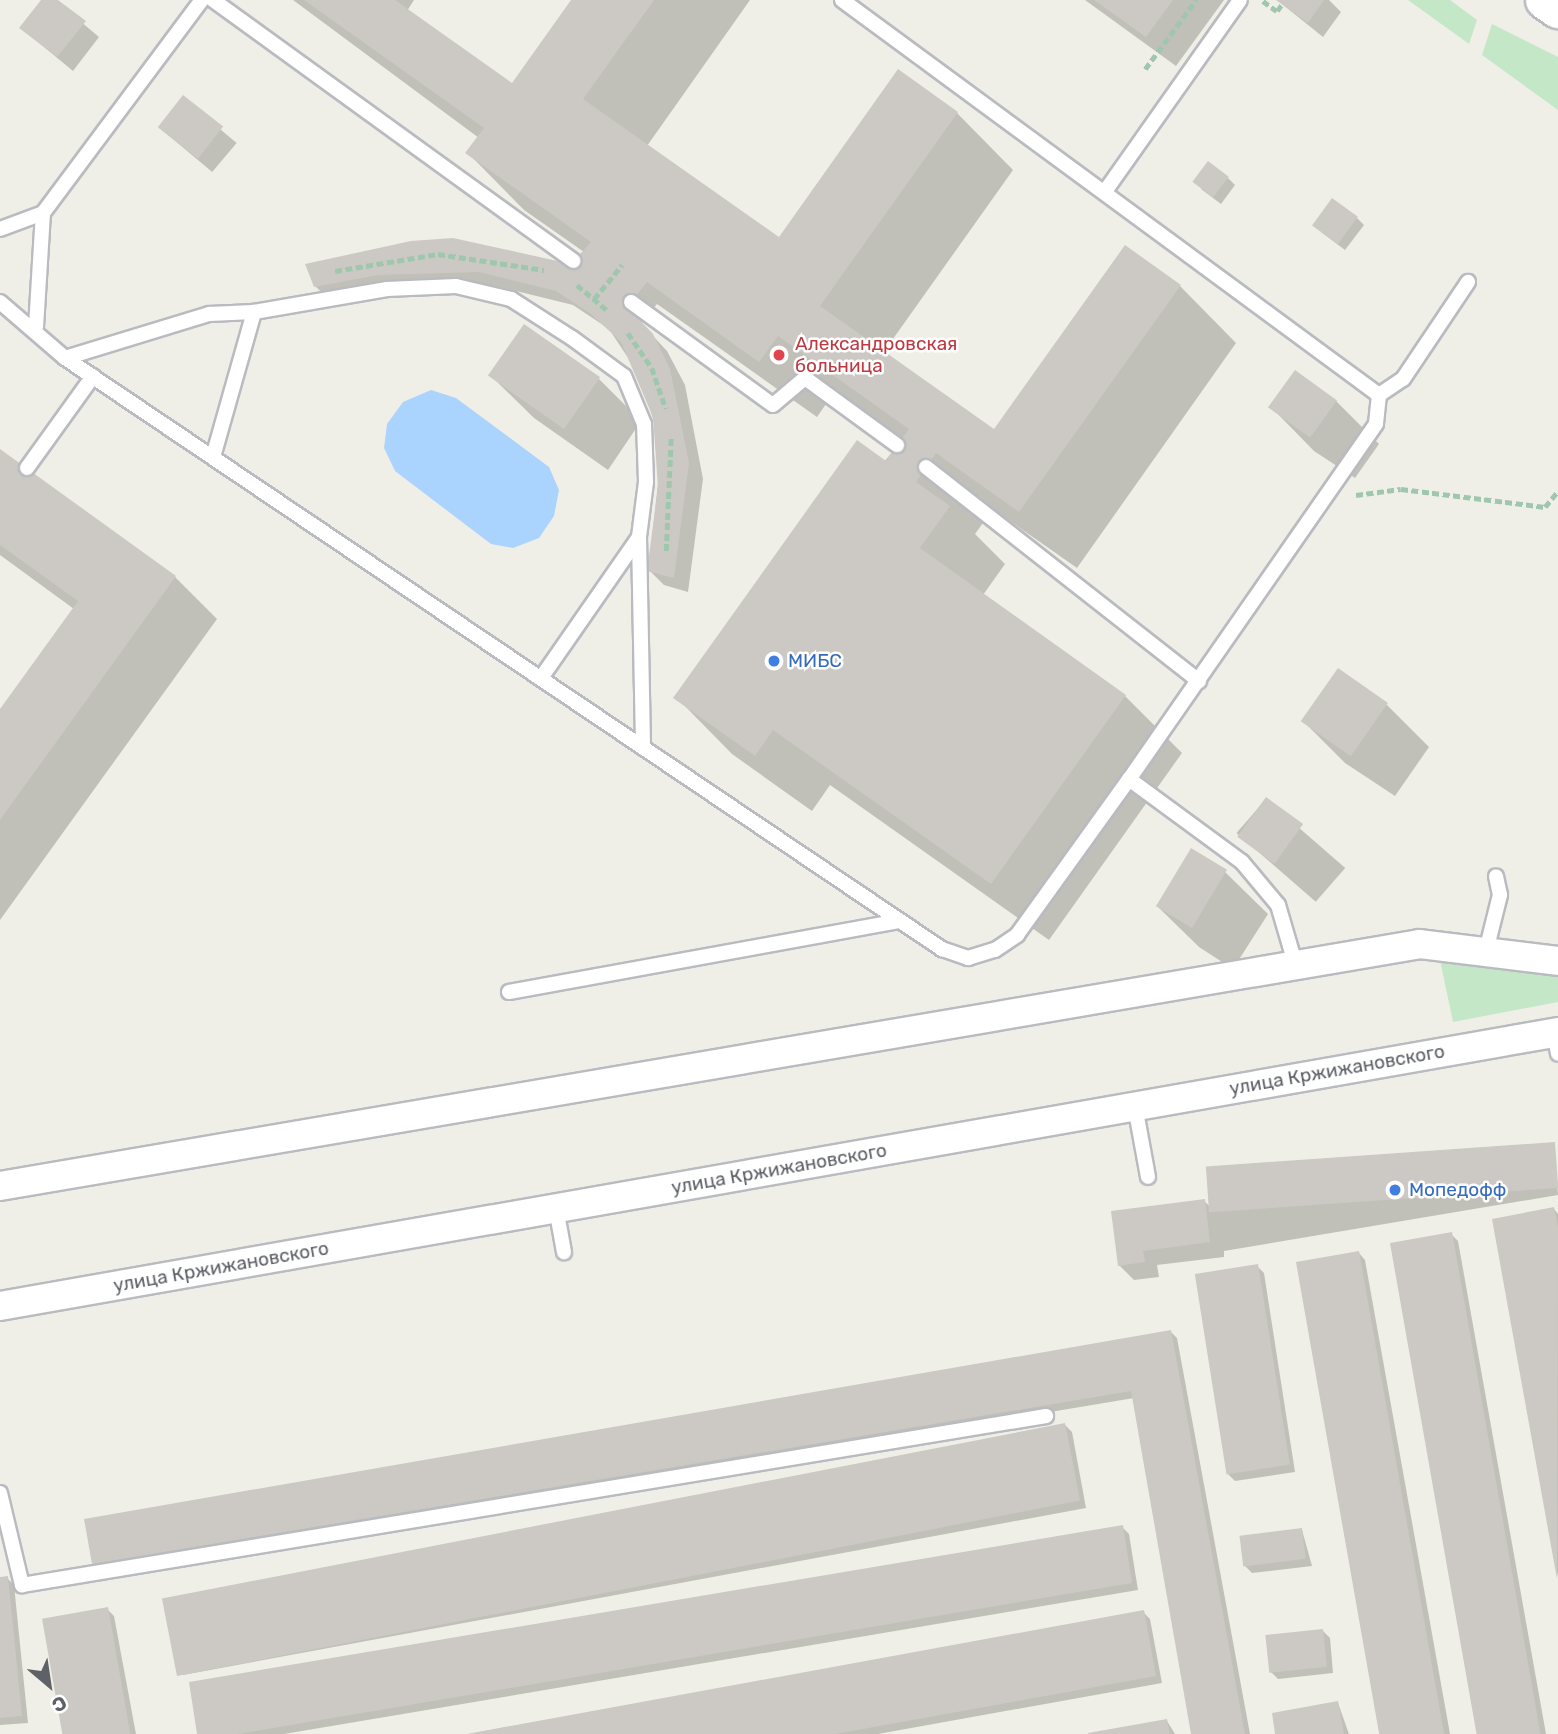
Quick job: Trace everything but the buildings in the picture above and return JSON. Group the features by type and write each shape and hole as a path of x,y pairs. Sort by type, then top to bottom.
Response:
{"main road":[{"path":"1545,0 1558,9"}],"street":[{"path":"0,1186 1295,963 1420,944 1558,961"},
{"name":"улица Кржижановского","path":"0,1306 1135,1106 1557,1040"}],"lane":[{"path":"0,229 43,213 202,0"},
{"path":"213,0 574,261"},
{"path":"842,0 1106,190 1379,395"},
{"path":"1106,190 1240,0"},
{"path":"36,327 43,213"},
{"path":"1379,395 1403,379 1468,282"},
{"path":"65,358 209,314 254,312 387,289 456,286 511,299 624,376 644,424 639,537 643,748"},
{"path":"0,302 36,327 65,358 899,921 968,958 995,950 1017,934 1199,681 1376,424 1379,395"},
{"path":"631,302 773,405 805,378 897,445"},
{"path":"213,457 254,312"},
{"path":"27,468 93,376"},
{"path":"926,467 1199,681"},
{"path":"541,678 639,537"},
{"path":"1129,779 1242,862 1278,905 1295,963"},
{"path":"1486,951 1500,895 1496,876"},
{"path":"509,992 899,921"},
{"path":"1135,1106 1148,1177"},
{"path":"556,1208 564,1252"},
{"path":"0,1493 22,1585 1046,1416"}],"path":[{"path":"1145,69 1196,0"},
{"path":"1262,0 1277,11 1282,4"},
{"path":"594,299 622,265"},
{"path":"1324,499 1401,489 1545,507 1558,491"}],"green space":[{"path":"1408,0 1450,0 1477,20 1469,44"},
{"path":"1492,24 1558,57 1558,110 1482,55"},
{"path":"1440,960 1558,977 1558,1002 1453,1022"}],"water":[{"path":"431,390 456,398 549,467 559,490 554,516 539,538 513,548 491,544 395,471 384,448 387,424 403,402"}],"place":[{"name":"Александровская больница","path":"779,355"},
{"name":"МИБС","path":"774,661"},
{"name":"Мопедофф","path":"1395,1190"}]}
